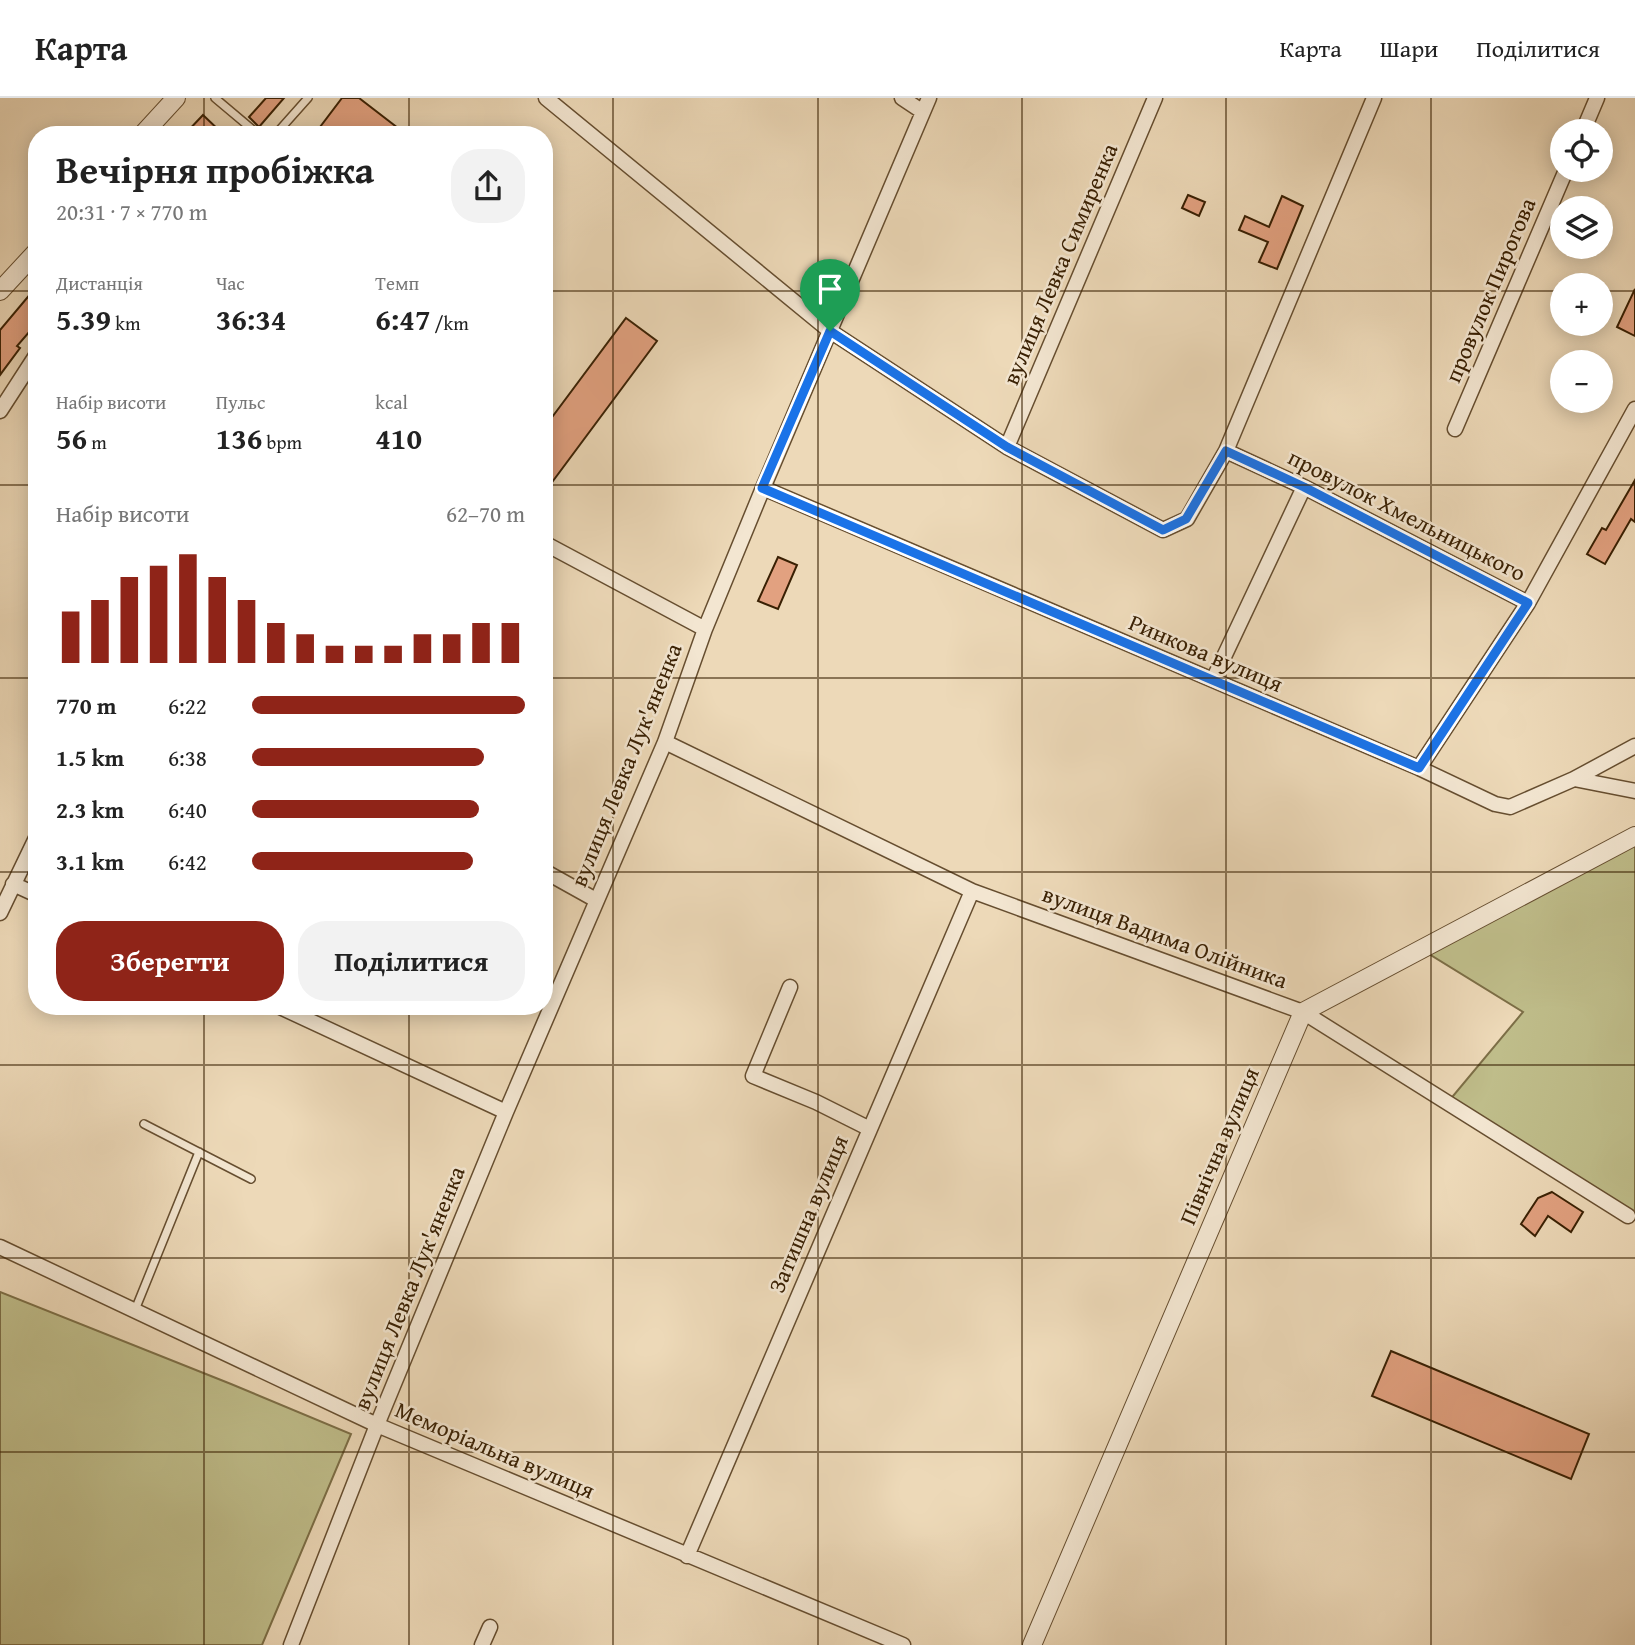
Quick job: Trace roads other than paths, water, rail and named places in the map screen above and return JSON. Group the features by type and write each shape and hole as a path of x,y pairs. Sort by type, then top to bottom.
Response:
{"street":[{"path":"150,126 176,98"},
{"path":"546,98 830,331 1007,447 1163,530 1186,519 1226,451 1374,98"},
{"path":"902,98 923,112"},
{"name":"вулиця Левка Лук'яненка","path":"553,1001 665,742 705,629 762,488 929,98"},
{"name":"вулиця Левка Симиренка","path":"1007,447 1155,98"},
{"path":"1588,119 1597,98"},
{"name":"провулок Пирогова","path":"1455,429 1561,182"},
{"path":"0,291 28,261"},
{"path":"0,411 28,368"},
{"path":"1419,768 1528,603 1635,410"},
{"name":"провулок Хмельницького","path":"1226,451 1304,487 1528,603"},
{"path":"1213,680 1304,487"},
{"name":"Ринкова вулиця","path":"762,488 1419,768 1495,804 1510,807 1574,779 1635,746"},
{"path":"553,548 705,629"},
{"name":"вулиця Вадима Олійника","path":"665,742 972,891 1303,1012 1628,1216"},
{"path":"1574,779 1635,791"},
{"path":"1303,1012 1635,836"},
{"path":"0,913 28,854"},
{"path":"553,876 596,900"},
{"path":"13,884 28,891"},
{"name":"Затишна вулиця","path":"687,1556 972,891"},
{"path":"790,987 753,1076 816,1102 870,1129"},
{"name":"Північна вулиця","path":"1032,1645 1303,1012"},
{"path":"297,1015 506,1112"},
{"name":"вулиця Левка Лук'яненка","path":"291,1645 377,1425 547,1015"},
{"name":"Меморіальна вулиця","path":"0,1247 377,1425 903,1645"},
{"path":"482,1645 490,1626"}],"lane":[{"path":"215,98 248,126"},
{"path":"283,126 307,98"},
{"path":"144,1124 251,1179"},
{"path":"135,1310 200,1152"}]}
